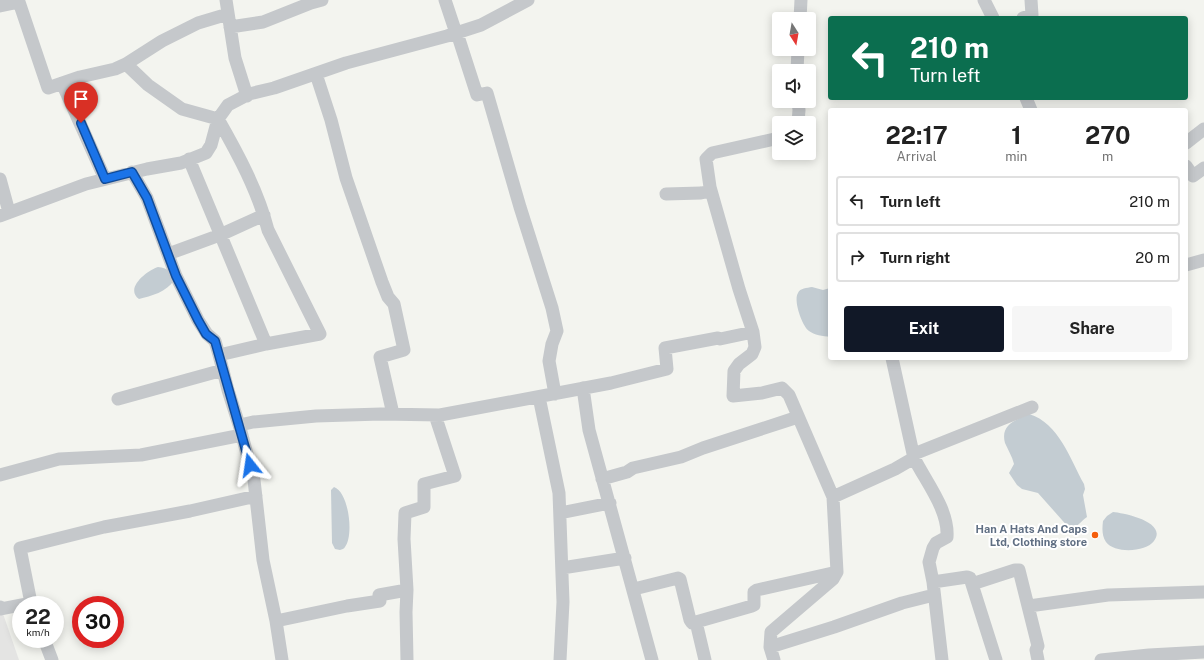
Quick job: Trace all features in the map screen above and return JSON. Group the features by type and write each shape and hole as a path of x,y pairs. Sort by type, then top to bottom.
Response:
{"street":[{"path":"226,0 235,58 247,96"},
{"path":"0,6 18,1 48,88 115,69 126,64 162,41 198,23 229,20 263,22 322,0"},
{"path":"445,0 477,95 487,93 520,207 552,308 557,331 552,344 549,361 555,394"},
{"path":"0,179 5,214 86,184 132,172 181,162 206,153 212,145 218,119 228,105 247,96 346,63 481,25 528,0"},
{"path":"800,12 801,0"},
{"path":"984,0 992,16"},
{"path":"1029,16 1032,15 1031,0"},
{"path":"126,64 148,85 182,109 218,119 236,151 264,214 268,230 320,334 266,344 219,355"},
{"path":"316,74 331,120 346,178 382,282 388,297 394,304 404,350 380,358 392,414"},
{"path":"62,83 105,179"},
{"path":"1188,142 1204,129"},
{"path":"772,140 712,153 706,159 711,191 753,332 755,346 752,354 738,364 734,371 733,396 762,393 782,388 789,395 833,497 837,572 833,579 771,632 770,647 774,660"},
{"path":"189,159 266,344"},
{"path":"1188,169 1193,176 1204,168"},
{"path":"132,172 147,198 176,276 206,334 215,341 254,480 263,560 276,621 282,660"},
{"path":"666,194 701,193 711,191"},
{"path":"168,254 220,235 264,214"},
{"path":"1188,264 1204,260"},
{"path":"0,475 59,459 141,455 241,430 253,422 316,416 392,414 440,415 555,394 667,369 664,348 753,332"},
{"path":"892,360 914,456 946,518 948,528 947,537 936,543 930,554 929,562 933,582 942,660"},
{"path":"118,399 223,370"},
{"path":"583,388 589,430 634,589 652,660"},
{"path":"539,397 560,492 563,602 560,660"},
{"path":"833,497 895,468 914,456 1032,407"},
{"path":"407,660 407,590 404,512 424,507 424,484 455,476 435,414"},
{"path":"602,479 627,472 633,468 681,457 703,448 798,416"},
{"path":"29,596 20,548 104,527 190,511 256,496"},
{"path":"560,512 610,503"},
{"path":"562,568 624,558"},
{"path":"972,584 1015,570 1020,570 1038,646 1036,650 1038,660"},
{"path":"634,589 678,578 680,579 692,623 754,605 754,592 757,590 837,572"},
{"path":"933,582 967,577 970,578 996,660"},
{"path":"276,621 346,606 380,601 379,594 407,590"},
{"path":"1029,606 1108,595 1204,592"},
{"path":"770,647 834,627 902,603 934,596"},
{"path":"0,607 1,609 12,607"},
{"path":"696,622 705,660"},
{"path":"47,648 52,660"},
{"path":"1101,660 1149,655 1204,652"}],"shaded area":[{"path":"158,267 168,270 174,280 167,288 154,295 139,299 135,295 134,290 136,285 139,280"},
{"path":"812,287 823,290 828,289 828,337 816,334 806,328 797,307 797,296 799,291"},
{"path":"1029,414 1048,425 1056,434 1084,484 1085,489 1083,495 1087,517 1073,528 1070,529 1038,493 1022,489 1017,485 1009,473 1014,464 1005,443 1005,431 1014,421"},
{"path":"334,487 343,497 349,524 348,541 345,548 340,550 335,549 332,543 331,490"},
{"path":"1113,512 1126,514 1150,524 1155,529 1157,534 1154,541 1150,545 1130,550 1123,550 1110,546 1104,537 1103,521"},
{"path":"0,605 12,640 12,648 15,648 19,660 0,660"}],"place":[{"name":"Han A Hats And Caps Ltd, Clothing store","path":"1095,535"}],"route":[{"path":"81,123 105,179 132,172 147,198 176,276 206,334 215,341 250,465"}]}
